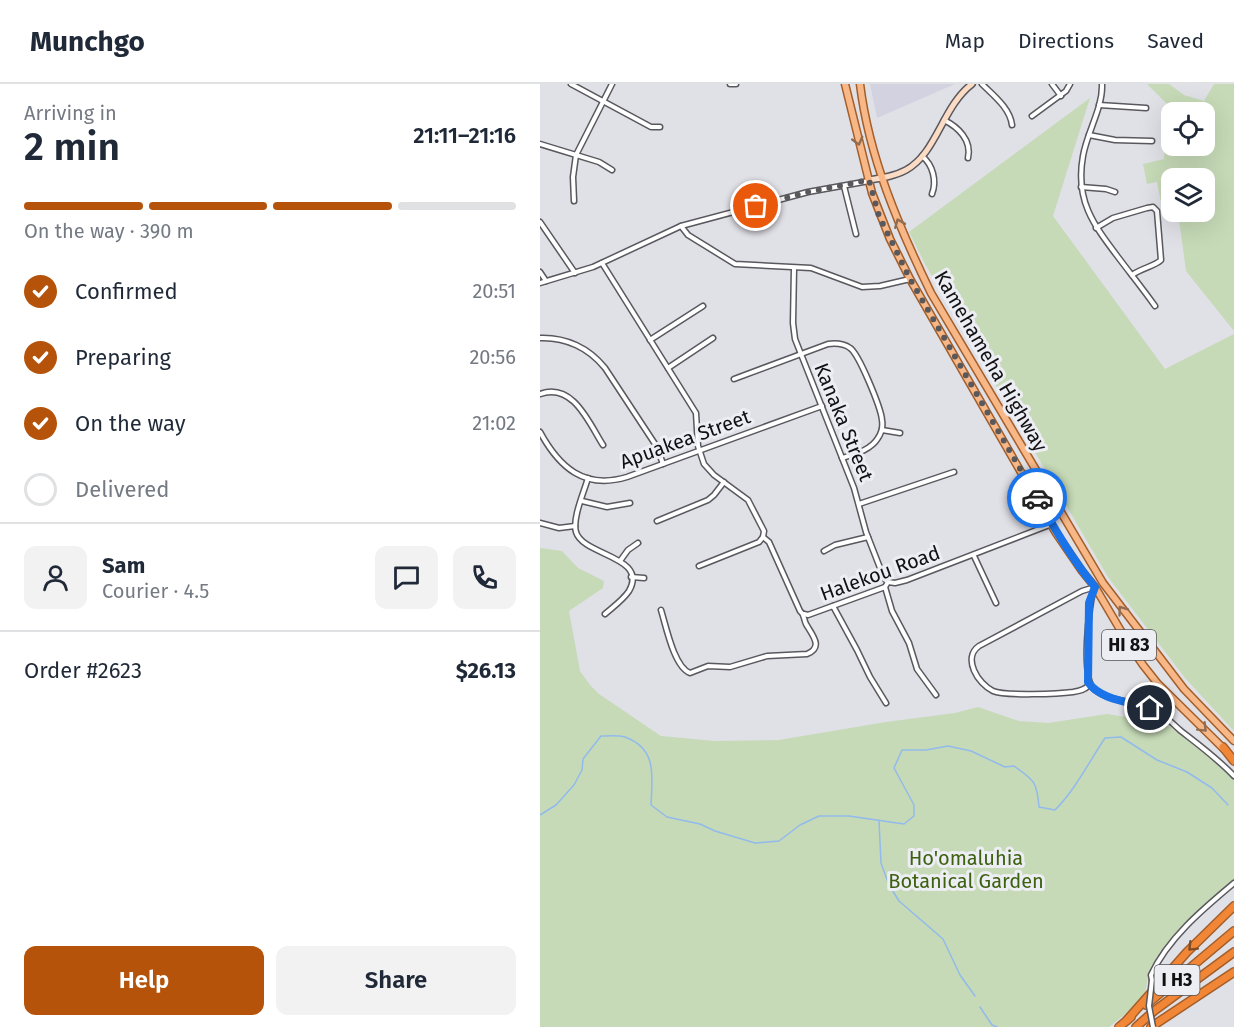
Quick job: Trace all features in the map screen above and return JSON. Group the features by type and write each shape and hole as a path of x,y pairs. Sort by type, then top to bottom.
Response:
{"highway":[{"path":"1223,747 1234,760"},
{"path":"1127,1020 1187,952 1234,906"},
{"name":"I H3","path":"1119,1027 1234,931"},
{"name":"I H3","path":"1136,1027 1234,952"},
{"path":"1152,1027 1234,972"}],"main road":[{"name":"HI 83","path":"844,84 879,216 910,279 1052,524 1095,587 1138,658 1158,684 1223,747"},
{"name":"Kamehameha Highway","path":"860,84 882,178 902,232 923,277 1103,584 1184,689 1234,741"},
{"path":"910,279 923,277"},
{"path":"1005,443 1016,437"},
{"path":"1052,524 1064,518"},
{"path":"1095,587 1103,584"},
{"path":"1172,697 1184,689"}],"street":[{"path":"570,84 651,127 660,127"},
{"path":"574,201 576,155 612,84"},
{"path":"730,84 736,84"},
{"path":"540,283 576,274 681,226 808,192 882,178 907,170 922,156 956,99 972,84"},
{"path":"982,84 1009,114 1012,124"},
{"path":"1052,84 1061,96"},
{"path":"1032,116 1061,96 1068,90 1070,84"},
{"path":"1102,84 1099,105 1083,157 1081,187 1096,228 1155,306"},
{"path":"1099,105 1146,108"},
{"path":"943,120 955,126 962,134 969,149 968,158"},
{"path":"1089,135 1115,140 1152,141"},
{"path":"540,144 599,162 612,170"},
{"path":"922,156 932,167 934,186 932,194"},
{"path":"844,186 856,234"},
{"path":"1081,187 1115,192"},
{"path":"1096,228 1113,218 1147,208 1153,207 1157,211 1161,260 1132,275"},
{"path":"540,222 576,274"},
{"path":"681,226 688,235 735,264 816,269 862,287 880,286 910,279"},
{"path":"602,263 696,412 699,451"},
{"name":"Kanaka Street","path":"794,268 793,328 859,504 868,537 884,578 888,582"},
{"path":"540,272 546,281"},
{"path":"650,340 703,306"},
{"path":"540,338 570,342 597,359 655,444 663,464"},
{"path":"668,368 713,338"},
{"path":"734,378 832,343 843,344 853,350 858,356 881,414 882,430 873,444 842,458"},
{"path":"540,394 553,392 569,397 603,445"},
{"name":"Apuakea Street","path":"540,432 559,462 574,473 607,481 620,479 663,464 822,406"},
{"path":"882,430 900,433"},
{"name":"Halekou Road","path":"699,451 707,468 745,496 750,503 764,531 763,537 769,542 800,611 804,614 885,587 888,582 892,584 903,582 1052,524"},
{"path":"859,504 880,499 954,472"},
{"path":"588,478 575,526 577,536 584,544 620,561 628,568 631,577 627,594 605,614"},
{"path":"657,521 708,500 724,482"},
{"path":"582,501 608,507 630,503"},
{"path":"540,523 560,528 575,526"},
{"path":"699,566 759,542 763,537"},
{"path":"824,551 838,544 868,537"},
{"path":"620,561 628,550 638,543"},
{"path":"974,556 996,603"},
{"path":"631,577 644,578"},
{"path":"885,587 892,610 909,643 917,669 936,695"},
{"path":"1089,685 1086,689 1070,693 997,692 984,684 972,665 971,659 973,651 979,646 1082,591 1095,587"},
{"path":"1095,587 1089,603 1087,669 1089,685 1104,695 1150,708 1162,715 1213,755 1234,776"},
{"path":"833,606 886,703"},
{"path":"661,610 678,661 683,669 690,673 708,666 730,667 767,656 810,653 814,650 816,643 805,622 804,614"},
{"path":"1162,715 1172,697"},
{"path":"1152,1027 1149,1005 1151,975 1165,950 1198,915 1234,883"}],"shaded area":[{"path":"870,84 955,84 877,118"}],"green space":[{"path":"1147,84 1169,84 1184,95 1204,101 1214,84 1234,84 1234,331 1186,271 1179,222 1215,222 1215,168 1161,168 1161,202 1157,182 1147,184 1143,164 1164,159 1164,156 1215,156 1215,102 1165,102"},
{"path":"1090,98 1053,216 1165,369 1234,334 1234,731 1185,678 1108,577 925,264 909,232"},
{"name":"Ho'omaluhia Botanical Garden","path":"540,548 562,551 578,568 604,581 603,588 569,611 580,671 599,694 661,736 715,741 779,740 955,713 978,707 1019,721 1048,723 1107,714 1165,723 1211,757 1234,780 1234,880 1196,913 1161,951 1149,972 1144,999 1109,1027 540,1027"}],"waterway":[{"path":"540,815 556,805 574,785 582,770 583,759 601,736 625,737 636,742 643,749 651,765 651,805 667,817 700,824 755,843 779,841 800,825 819,816 849,816 904,824 914,816 914,805 894,768 902,750 926,750 948,746 971,751 1005,767 1014,766 1034,783 1039,807 1055,810 1075,785 1105,738 1121,737 1157,760 1187,772 1212,788 1228,805"},
{"path":"879,821 881,863 889,885 899,901 943,939 960,975 975,996"},
{"path":"980,1007 992,1025 997,1027"}],"way so far":[{"path":"756,206 824,188 869,180 879,216 910,279 1037,498"}],"route":[{"path":"1037,498 1056,533 1095,587 1089,603 1087,669 1089,685 1104,695 1150,708"}]}
